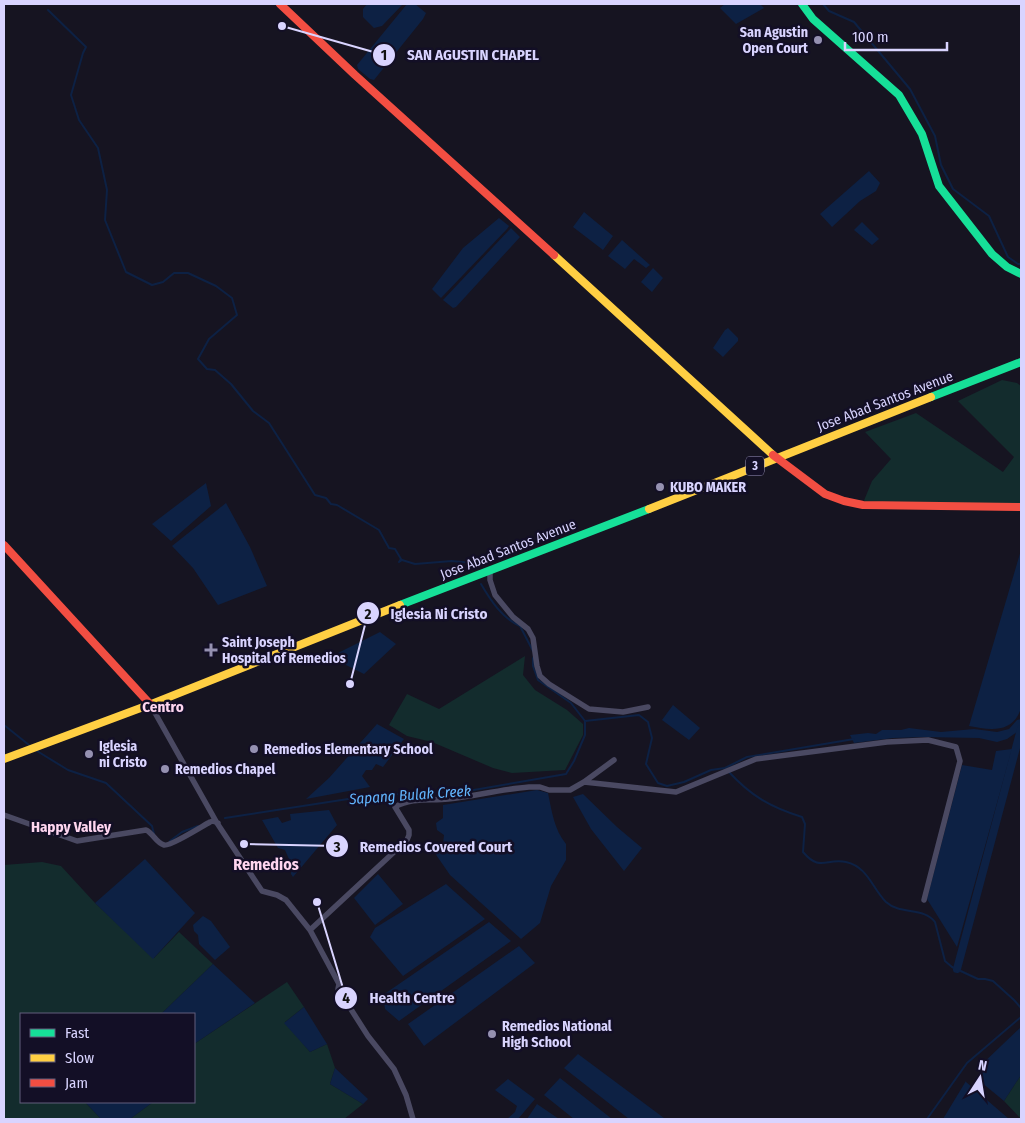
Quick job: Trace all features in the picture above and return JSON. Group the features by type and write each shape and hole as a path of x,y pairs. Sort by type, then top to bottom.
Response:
{"main road":[{"path":"280,4 355,75 777,458 825,494 863,505 1021,507"},
{"path":"802,4 813,19 899,96 922,134 939,186 992,254 1006,267 1021,274"},
{"name":"Jose Abad Santos Avenue","path":"4,759 605,527 1021,362"},
{"path":"4,545 150,704"}],"street":[{"path":"490,570 490,580 495,595 513,617 528,629 533,638 540,676 549,684 589,709 623,712 648,707"},
{"path":"150,704 218,823 262,891 283,897 310,930 338,984 338,989 368,1036 394,1069 406,1095 413,1119"},
{"path":"584,782 676,792 756,759 887,742 928,740 956,747 960,761 924,900"},
{"path":"310,930 407,840 409,830 395,807 404,802 446,799 528,787 570,790 614,760"},
{"path":"4,815 77,841 146,830 165,846 173,844 210,822 218,823"}],"green space":[{"path":"1002,380 1017,383 1021,386 1021,504 863,503 872,481 891,459 865,432 916,413 1003,472 1014,457 958,401"},
{"path":"525,656 523,675 535,690 567,710 583,724 583,735 565,770 512,773 493,768 432,742 407,736 389,725 407,694 439,709"},
{"path":"42,862 61,866 95,903 154,958 179,932 213,964 162,1013 20,1013 20,1103 86,1103 101,1119 4,1119 4,865"},
{"path":"287,982 304,1007 285,1022 310,1052 327,1044 335,1068 330,1084 363,1104 344,1119 130,1119 152,1103 195,1103 195,1043"},
{"path":"1021,1075 1021,1119 1004,1101"}],"water":[{"path":"367,4 403,4 382,26 374,28 363,17 363,9"},
{"path":"407,4 415,4 426,13 374,80 370,79 358,69 357,65"},
{"path":"725,4 760,4 764,8 736,24 720,8"},
{"path":"869,171 880,183 876,191 860,201 832,227 820,214"},
{"path":"584,212 613,236 603,250 573,227"},
{"path":"499,218 509,226 507,229 441,298 432,289 463,248"},
{"path":"862,222 879,239 872,245 854,230"},
{"path":"511,228 520,237 456,307 453,308 443,300"},
{"path":"622,240 650,265 646,268 634,259 625,269 608,256"},
{"path":"653,268 663,278 652,292 641,282"},
{"path":"728,328 738,338 738,341 723,357 713,348"},
{"path":"206,483 211,506 171,541 152,524"},
{"path":"226,503 250,547 267,586 218,605 193,568 172,546"},
{"path":"1021,550 1021,708 1017,716 1007,726 985,729 969,726"},
{"path":"380,632 396,644 364,674 330,657"},
{"path":"673,705 700,728 689,740 662,720"},
{"path":"1021,719 1021,729 1007,739 997,742 979,738 924,737 893,738 854,743 850,735 876,734 882,730 909,728 941,732 974,729 997,732 1009,729 1017,720"},
{"path":"377,724 404,739 383,767 376,764 372,770 366,770 362,776 370,787 306,799 329,778"},
{"path":"1012,749 957,947 927,899 962,765 992,770 996,751"},
{"path":"537,790 548,793 556,826 566,844 566,860 551,886 540,923 521,939 450,875 430,846 443,844 444,835 437,830 436,823 443,818 443,805"},
{"path":"583,794 642,848 624,871 591,829 573,797"},
{"path":"329,810 337,825 293,877 291,874 292,866 285,850 278,848 262,820 278,817 282,823 291,820 290,814"},
{"path":"145,859 195,913 153,959 95,903"},
{"path":"378,874 403,904 375,925 354,898"},
{"path":"446,884 485,919 403,976 370,937 375,928"},
{"path":"203,916 211,921 230,947 215,960 199,944 198,935 194,931 193,925"},
{"path":"489,922 511,941 399,1021 385,1009 383,995"},
{"path":"519,946 535,963 424,1046 408,1024"},
{"path":"213,964 255,1003 195,1043 195,1013 162,1013"},
{"path":"304,1007 327,1044 310,1052 284,1023"},
{"path":"1021,1027 1021,1075 1004,1101 981,1082 982,1077 979,1067"},
{"path":"578,1054 664,1118 629,1119 564,1068"},
{"path":"335,1068 368,1099 363,1104 330,1084"},
{"path":"560,1078 612,1119 574,1119 544,1095"},
{"path":"508,1079 535,1099 518,1119 507,1119 515,1112 517,1106 495,1090"},
{"path":"966,1082 1009,1119 943,1119"},
{"path":"86,1103 152,1103 130,1119 101,1119"},
{"path":"537,1104 559,1119 527,1119"}],"waterway":[{"path":"823,4 829,11 854,22 910,89 935,136 941,165 953,189 989,216 1008,257 1021,264"},
{"path":"48,10 86,47 71,95 79,120 98,148 107,190 105,220 126,272 152,285 163,282 174,273 188,273 216,286 232,298 237,315 209,339 198,359 207,369 215,370 231,384 253,411 269,423 315,495 326,498 331,504 337,505 379,530 389,548 395,549 401,559 399,562 402,560 415,564 452,561 472,563"},
{"path":"481,584 502,614 520,626 533,651"},
{"name":"Sapang Bulak Creek","path":"225,818 374,795 462,792 566,774 585,735 585,721 571,703 538,680 533,666 533,658"},
{"path":"585,721 639,715 648,722 652,738 646,764 658,783 667,786 684,782 711,770 725,768 747,757 854,739"},
{"path":"4,725 29,745"},
{"path":"957,969 1021,729"},
{"name":"Sapang Bulak Creek","path":"37,751 68,770 106,783 152,826 154,834"},
{"path":"728,771 762,800 802,817 805,824 803,852 809,858 819,863 846,862 860,868 886,902 892,906 930,917 935,922 945,961 952,967 978,979 993,981 1021,1008"},
{"name":"Sapang Bulak Creek","path":"170,841 182,832 198,826"},
{"path":"927,1119 967,1063 1021,1017"}],"traffic: fast":[{"path":"802,4 813,19 899,95 922,134 939,186 992,254 1007,267 1021,274"},
{"path":"931,397 1021,362"},
{"path":"400,605 649,509"}],"traffic: slow":[{"path":"554,255 773,455"},
{"path":"649,509 931,397"},
{"path":"4,759 154,703 400,605"}],"traffic: jam":[{"path":"280,4 355,75 554,255"},
{"path":"773,455 825,494 863,505 1021,507"},
{"path":"4,545 150,704"}],"place":[{"name":"SAN AGUSTIN CHAPEL","path":"282,26"},
{"name":"San Agustin Open Court","path":"818,40"},
{"name":"KUBO MAKER","path":"660,487"},
{"name":"Saint Joseph Hospital of Remedios","path":"211,650"},
{"name":"Iglesia Ni Cristo","path":"350,684"},
{"name":"Remedios Elementary School","path":"254,749"},
{"name":"Iglesia ni Cristo","path":"89,754"},
{"name":"Remedios Chapel","path":"165,769"},
{"name":"Remedios Covered Court","path":"244,844"},
{"name":"Health Centre","path":"317,902"},
{"name":"Remedios National High School","path":"492,1034"}],"district":[{"name":"Centro","path":"163,707"},
{"name":"Happy Valley","path":"71,827"},
{"name":"Remedios","path":"266,864"}]}
